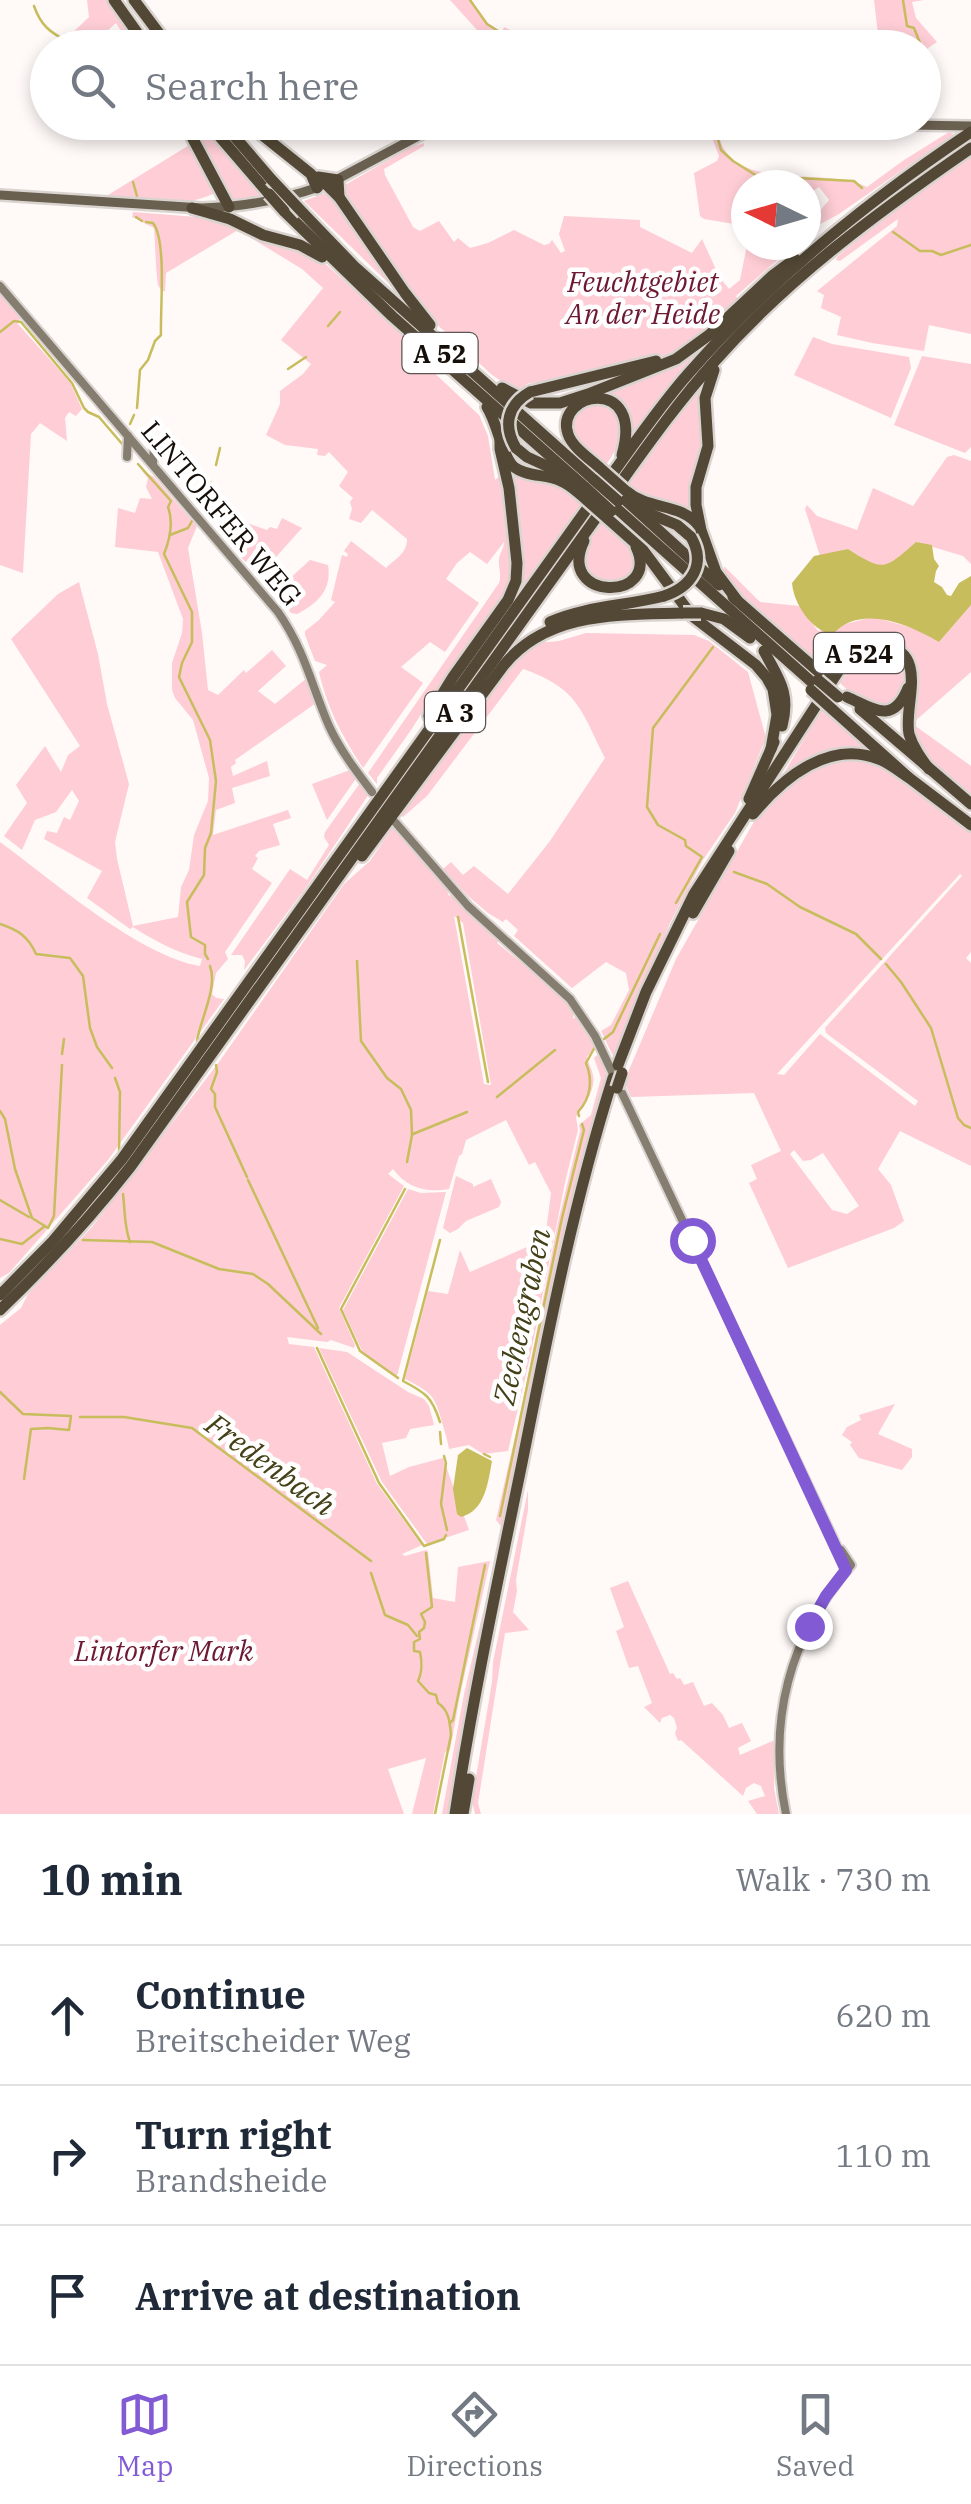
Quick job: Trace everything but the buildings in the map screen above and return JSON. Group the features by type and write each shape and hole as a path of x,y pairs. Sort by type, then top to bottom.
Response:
{"highway":[{"path":"116,0 136,30"},
{"path":"132,0 151,30"},
{"path":"132,0 156,30"},
{"name":"A 3","path":"0,1295 53,1241 122,1159 375,795 661,408 707,353 764,296 848,222 969,136"},
{"name":"A 3","path":"0,1310 100,1205 179,1100 677,406 740,334 805,272 969,136"},
{"path":"193,140 238,217 249,228"},
{"path":"231,140 298,212 354,281"},
{"path":"231,140 298,212 502,388 590,482"},
{"path":"269,140 338,197 430,325"},
{"path":"197,208 214,195 216,182"},
{"path":"197,208 305,248 354,281 474,389 736,600 908,777"},
{"name":"A 52","path":"298,212 590,482"},
{"name":"A 52","path":"298,212 404,321 971,821"},
{"path":"502,388 538,404 560,403 676,359 697,345 772,276 833,228 848,222"},
{"path":"320,904 370,847 511,652 526,638 555,620 583,610 664,596 683,588 694,575 695,494 708,446 706,391 715,368 740,334"},
{"path":"590,482 526,457 516,448 508,418 518,400 530,392 664,359 697,345"},
{"path":"452,353 539,424"},
{"path":"474,389 494,417 506,456 514,467 564,482 590,482"},
{"path":"590,482 566,423 577,405 598,399 619,408 626,418 628,433 620,463"},
{"path":"375,795 513,590 517,563 500,434"},
{"path":"616,504 696,534 736,600"},
{"path":"593,522 580,550 586,577 603,588 624,586 639,570 639,551 616,504"},
{"name":"A 52","path":"616,504 661,549 829,692 928,776 971,806"},
{"path":"627,530 661,549"},
{"path":"627,530 692,616 756,665 766,678 777,716 771,749"},
{"path":"504,665 531,639 566,624 607,616 701,613 729,622 829,692 971,806"},
{"name":"A 524","path":"457,1812 491,1616 585,1170 664,952 728,838 854,652 867,645 891,647 910,667 909,733 928,769"},
{"name":"A 524","path":"457,1812 471,1767 566,1283 617,1076 670,956 714,874 747,822 849,662 862,652 877,648 891,652 904,664 908,678 906,692 890,709 874,711 829,692"},
{"path":"728,838 782,724 785,700 780,677 764,650"},
{"path":"747,822 776,788 811,764 853,754 880,760 971,821"},
{"path":"471,1767 472,1814"}],"main road":[{"path":"941,134 969,136"},
{"path":"0,195 197,208 234,206 284,198 410,140"},
{"name":"LINTORFER WEG","path":"0,286 253,580 286,624 306,659 331,729 347,759 375,795"},
{"path":"127,457 128,436"},
{"path":"153,464 154,443"},
{"path":"395,822 468,906 570,999 595,1036 835,1543 849,1561"},
{"path":"835,1543 849,1561"},
{"path":"786,1814 779,1758 780,1716 786,1688 809,1626 849,1561"}],"green space":[{"path":"87,0 108,0 127,30 120,30 116,23 108,30 75,30 89,17"},
{"path":"450,0 471,0 487,23 498,30 477,30"},
{"path":"874,0 924,0 912,2 916,18 926,30 878,30"},
{"path":"949,132 954,134 821,224 821,209 829,200 821,190 821,177 867,187"},
{"path":"197,140 215,140 265,197 229,203"},
{"path":"713,140 721,140 736,162 755,170 731,170 731,224 700,216 694,173 717,161"},
{"name":"Feuchtgebiet An der Heide","path":"424,143 384,169 413,227 420,231 439,221 454,242 458,238 470,248 514,230 544,245 552,240 561,253 565,251 559,234 564,216 640,220 640,227 692,253 702,239 729,289 740,280 744,260 778,260 736,296 739,301 714,325 679,349 637,364 526,384 529,388 519,394 430,318 408,293 344,197 345,185"},
{"path":"191,144 211,178 213,194 174,203 106,199 108,195"},
{"path":"971,157 971,334 929,325 924,351 837,335 841,317 821,308 824,295 817,291 897,226 898,219 840,261 837,257 891,212"},
{"path":"325,193 331,196 411,305 304,201"},
{"path":"133,212 229,220 320,259 412,342 408,348 479,415 488,436 495,480 502,474 513,568 508,590 444,678 377,778 377,784 368,773 499,583 504,542 487,564 470,552 446,579 479,603 445,652 430,642 401,667 423,683 363,768 326,698 319,672 327,665 315,661 305,631 335,602 331,600 342,555 347,557 344,551 351,541 386,568 403,552 407,539 372,510 361,523 349,519 353,498 339,486 348,472 329,452 317,455 318,449 285,445 266,435 280,404 280,391 311,364 281,340 323,288 302,269 238,230 166,273 165,292 158,284 154,228 132,217"},
{"path":"0,294 21,318 17,323 70,382 82,409 76,416 69,412 65,418 67,441 40,423 31,434 23,573 0,565"},
{"path":"716,334 629,442 626,411 599,395"},
{"path":"813,337 909,357 911,368 891,418 794,375"},
{"path":"922,356 971,364 971,447 965,453 894,425"},
{"path":"705,383 705,442 694,513 640,497 627,484"},
{"path":"600,403 617,416 621,431 606,465 579,444 570,429 576,412"},
{"path":"954,455 971,461 971,564 963,556 916,542 885,566 876,567 848,549 820,556 807,505 817,516 857,530 873,488 913,506 947,457"},
{"path":"507,467 556,481 583,502 466,664 517,585"},
{"path":"141,470 154,477 197,526 188,548 208,690 218,695 272,650 286,666 258,691 275,704 307,678 316,703 235,760 231,767 233,776 267,761 270,776 232,788 235,803 216,810 213,835 288,810 291,818 273,824 280,845 255,856 258,858 252,869 272,883 225,952 228,959 216,973 212,994 224,999 108,1160 9,1273 0,1278 0,842 150,948 200,966 202,959 130,929 87,898 102,871 44,839 47,831 57,833 64,817 70,820 79,801 72,790 56,812 35,820 22,850 4,836 27,803 16,785 45,746 61,772 68,755 80,746 11,639 58,594 79,582 129,784 115,842 133,926 178,917 194,835 208,801 209,778 193,720 172,690 172,663 183,619 158,552 115,547 118,508 135,513 140,498 152,499 146,487 148,478"},
{"path":"282,518 302,528 259,576 238,554 247,523 277,529"},
{"path":"603,522 628,543 635,556 634,568 627,576 605,583 594,580 587,572 585,558 591,537"},
{"path":"310,560 328,565 328,582 311,605 297,614 291,613 276,591"},
{"path":"724,566 760,602 799,606 818,631 873,617 920,630 939,642 971,605 971,672 914,722 915,673 904,648 887,640 868,640 850,649 830,674 725,579"},
{"path":"586,633 694,635 709,641 748,672 766,738 735,813 703,860 670,923 614,1058 601,1031 611,1025 629,990 626,973 606,962 572,988 514,936 518,930 506,919 503,922 488,913 443,869 451,862 463,875 474,866 508,894 550,841 605,758 576,703 556,684 523,669 427,796 401,815 508,670 536,643"},
{"path":"875,651 890,656 903,675 899,696 880,706 862,701 840,683 859,659"},
{"path":"823,707 878,755 826,753 781,778"},
{"path":"914,725 971,766 971,794 929,756"},
{"path":"854,758 886,771 971,831 971,952 966,958 971,963 971,1166 900,1131 878,1169 891,1185 904,1221 788,1268 749,1183 757,1179 751,1165 781,1151 754,1093 631,1097 624,1082 676,959 755,820 776,795 820,764","holes":["960,874 825,1028 826,1033 918,1101 915,1106 820,1034 784,1075 777,1074","794,1150 803,1161 823,1153 859,1206 847,1214 832,1210 790,1154"]},
{"path":"350,770 357,777 327,820 312,784"},
{"path":"360,783 369,794 244,970 242,955 231,955 290,869 307,880 329,845 325,832"},
{"name":"Lintorfer Mark","path":"394,825 449,896 574,1012 573,1019 577,1016 595,1047 587,1057 593,1086 576,1117 578,1130 508,1451 483,1454 469,1445 449,1449 432,1397 405,1379 428,1291 448,1294 460,1250 470,1272 545,1239 551,1193 535,1162 529,1165 506,1120 466,1140 449,1189 411,1185 393,1169 388,1174 404,1186 339,1308 354,1348 331,1340 287,1337 289,1344 314,1347 377,1484 422,1545 402,1554 428,1551 433,1598 455,1602 458,1567 490,1561 433,1814 412,1814 426,1758 388,1769 404,1814 0,1814 0,1325 21,1308 28,1294 92,1227 219,1062 344,884 370,861","holes":["454,916 463,923 491,1085 484,1084"]},
{"path":"599,1053 608,1074 563,1242 501,1526 496,1520 579,1125 591,1115 601,1078 594,1058"},
{"path":"456,1176 473,1187 491,1179 501,1202 499,1207 466,1221 450,1233 443,1228"},
{"path":"408,1189 446,1192 397,1376 363,1353 343,1310"},
{"path":"319,1348 347,1352 424,1399 434,1425 410,1429 406,1438 382,1443 390,1476 443,1458 469,1530 427,1544 382,1482"},
{"path":"895,1404 878,1434 912,1449 912,1457 902,1470 859,1458 850,1445 852,1442 842,1435 847,1427 861,1420 859,1415"},
{"path":"528,1490 513,1612 529,1630 505,1633 478,1803 481,1814 475,1814 472,1801 493,1662"},
{"path":"628,1581 670,1674 680,1678 684,1685 693,1682 704,1706 712,1703 729,1728 742,1723 751,1741 738,1748 740,1755 775,1740 774,1788 779,1814 757,1814 748,1801 765,1796 761,1786 754,1783 743,1796 678,1741 674,1718 670,1715 660,1723 644,1707 652,1703 638,1666 629,1668 616,1631 624,1627 610,1588"},
{"path":"483,1612 481,1647 448,1814 442,1814 464,1694"}],"shaded area":[{"path":"916,542 932,545 939,566 934,582 947,595 951,596 959,583 971,576 971,605 939,642 899,623 870,618 843,625 832,635 811,622 800,608 792,583 814,556 848,549 869,562 884,565"},
{"path":"467,1448 492,1461 480,1502 461,1517 457,1514 453,1489 458,1455"}],"waterway":[{"path":"470,0 487,24 496,30"},
{"path":"903,0 907,26 915,30"},
{"path":"34,6 50,30"},
{"path":"718,140 721,150 757,176 854,181 862,188"},
{"path":"133,182 137,196"},
{"path":"136,217 142,221"},
{"path":"137,408 140,370 161,335 160,244 153,223 146,222"},
{"path":"893,232 920,251 941,255 971,245"},
{"path":"328,326 340,312"},
{"path":"0,332 14,321 21,322 72,383 84,408 99,417 123,445"},
{"path":"288,369 306,357"},
{"path":"130,424 134,415"},
{"path":"216,465 220,448"},
{"path":"138,464 171,501 164,554 192,612 192,642 179,677 210,740 216,781 204,875 187,902 191,937 205,945 208,959"},
{"path":"197,504 211,482"},
{"path":"170,535 188,528 192,521"},
{"path":"676,903 702,857 686,846 685,840 658,825 647,807 653,728 713,647"},
{"path":"734,872 767,884 800,907 856,934 881,959"},
{"path":"458,917 488,1082"},
{"path":"0,924 22,934 36,954 70,958 83,976 90,1028 97,1047 112,1068"},
{"name":"Zechengraben","path":"604,1039 613,1032 660,934"},
{"path":"357,961 361,1041 387,1078 401,1089 411,1110 407,1162"},
{"path":"886,964 931,1028 958,1118 971,1128"},
{"path":"197,1041 210,994 210,966"},
{"path":"62,1054 64,1039"},
{"name":"Zechengraben","path":"579,1116 590,1089 586,1063 595,1047"},
{"path":"497,1097 555,1050"},
{"path":"0,1111 32,1218 48,1228 54,1216 62,1065"},
{"path":"216,1065 211,1089 215,1107 247,1177"},
{"path":"115,1078 120,1092 119,1153"},
{"path":"413,1134 467,1112"},
{"name":"Zechengraben","path":"500,1516 584,1130 582,1124"},
{"path":"248,1180 318,1328"},
{"path":"398,1378 360,1351 341,1309 405,1189"},
{"path":"123,1194 130,1242"},
{"path":"0,1200 29,1217"},
{"path":"0,1239 22,1244 45,1226"},
{"path":"83,1240 152,1242 219,1269 253,1274 321,1334"},
{"path":"440,1240 403,1381 427,1397 440,1422"},
{"path":"317,1348 379,1483 424,1546 446,1535"},
{"path":"0,1392 23,1414 71,1416 69,1430 31,1429 24,1479"},
{"name":"Fredenbach","path":"80,1417 124,1417 192,1428 371,1561"},
{"path":"440,1432 441,1444"},
{"path":"484,1454 490,1457"},
{"path":"444,1456 441,1504 447,1530"},
{"path":"426,1553 432,1607 421,1614 424,1628 419,1632 420,1639 414,1642 414,1651 420,1652 421,1659 418,1681 436,1695 445,1709 451,1735 435,1814"},
{"path":"450,1723 485,1565"},
{"name":"Fredenbach","path":"371,1573 385,1615 408,1625 417,1636"}],"route":[{"path":"692,1240 846,1570 809,1626"}]}
